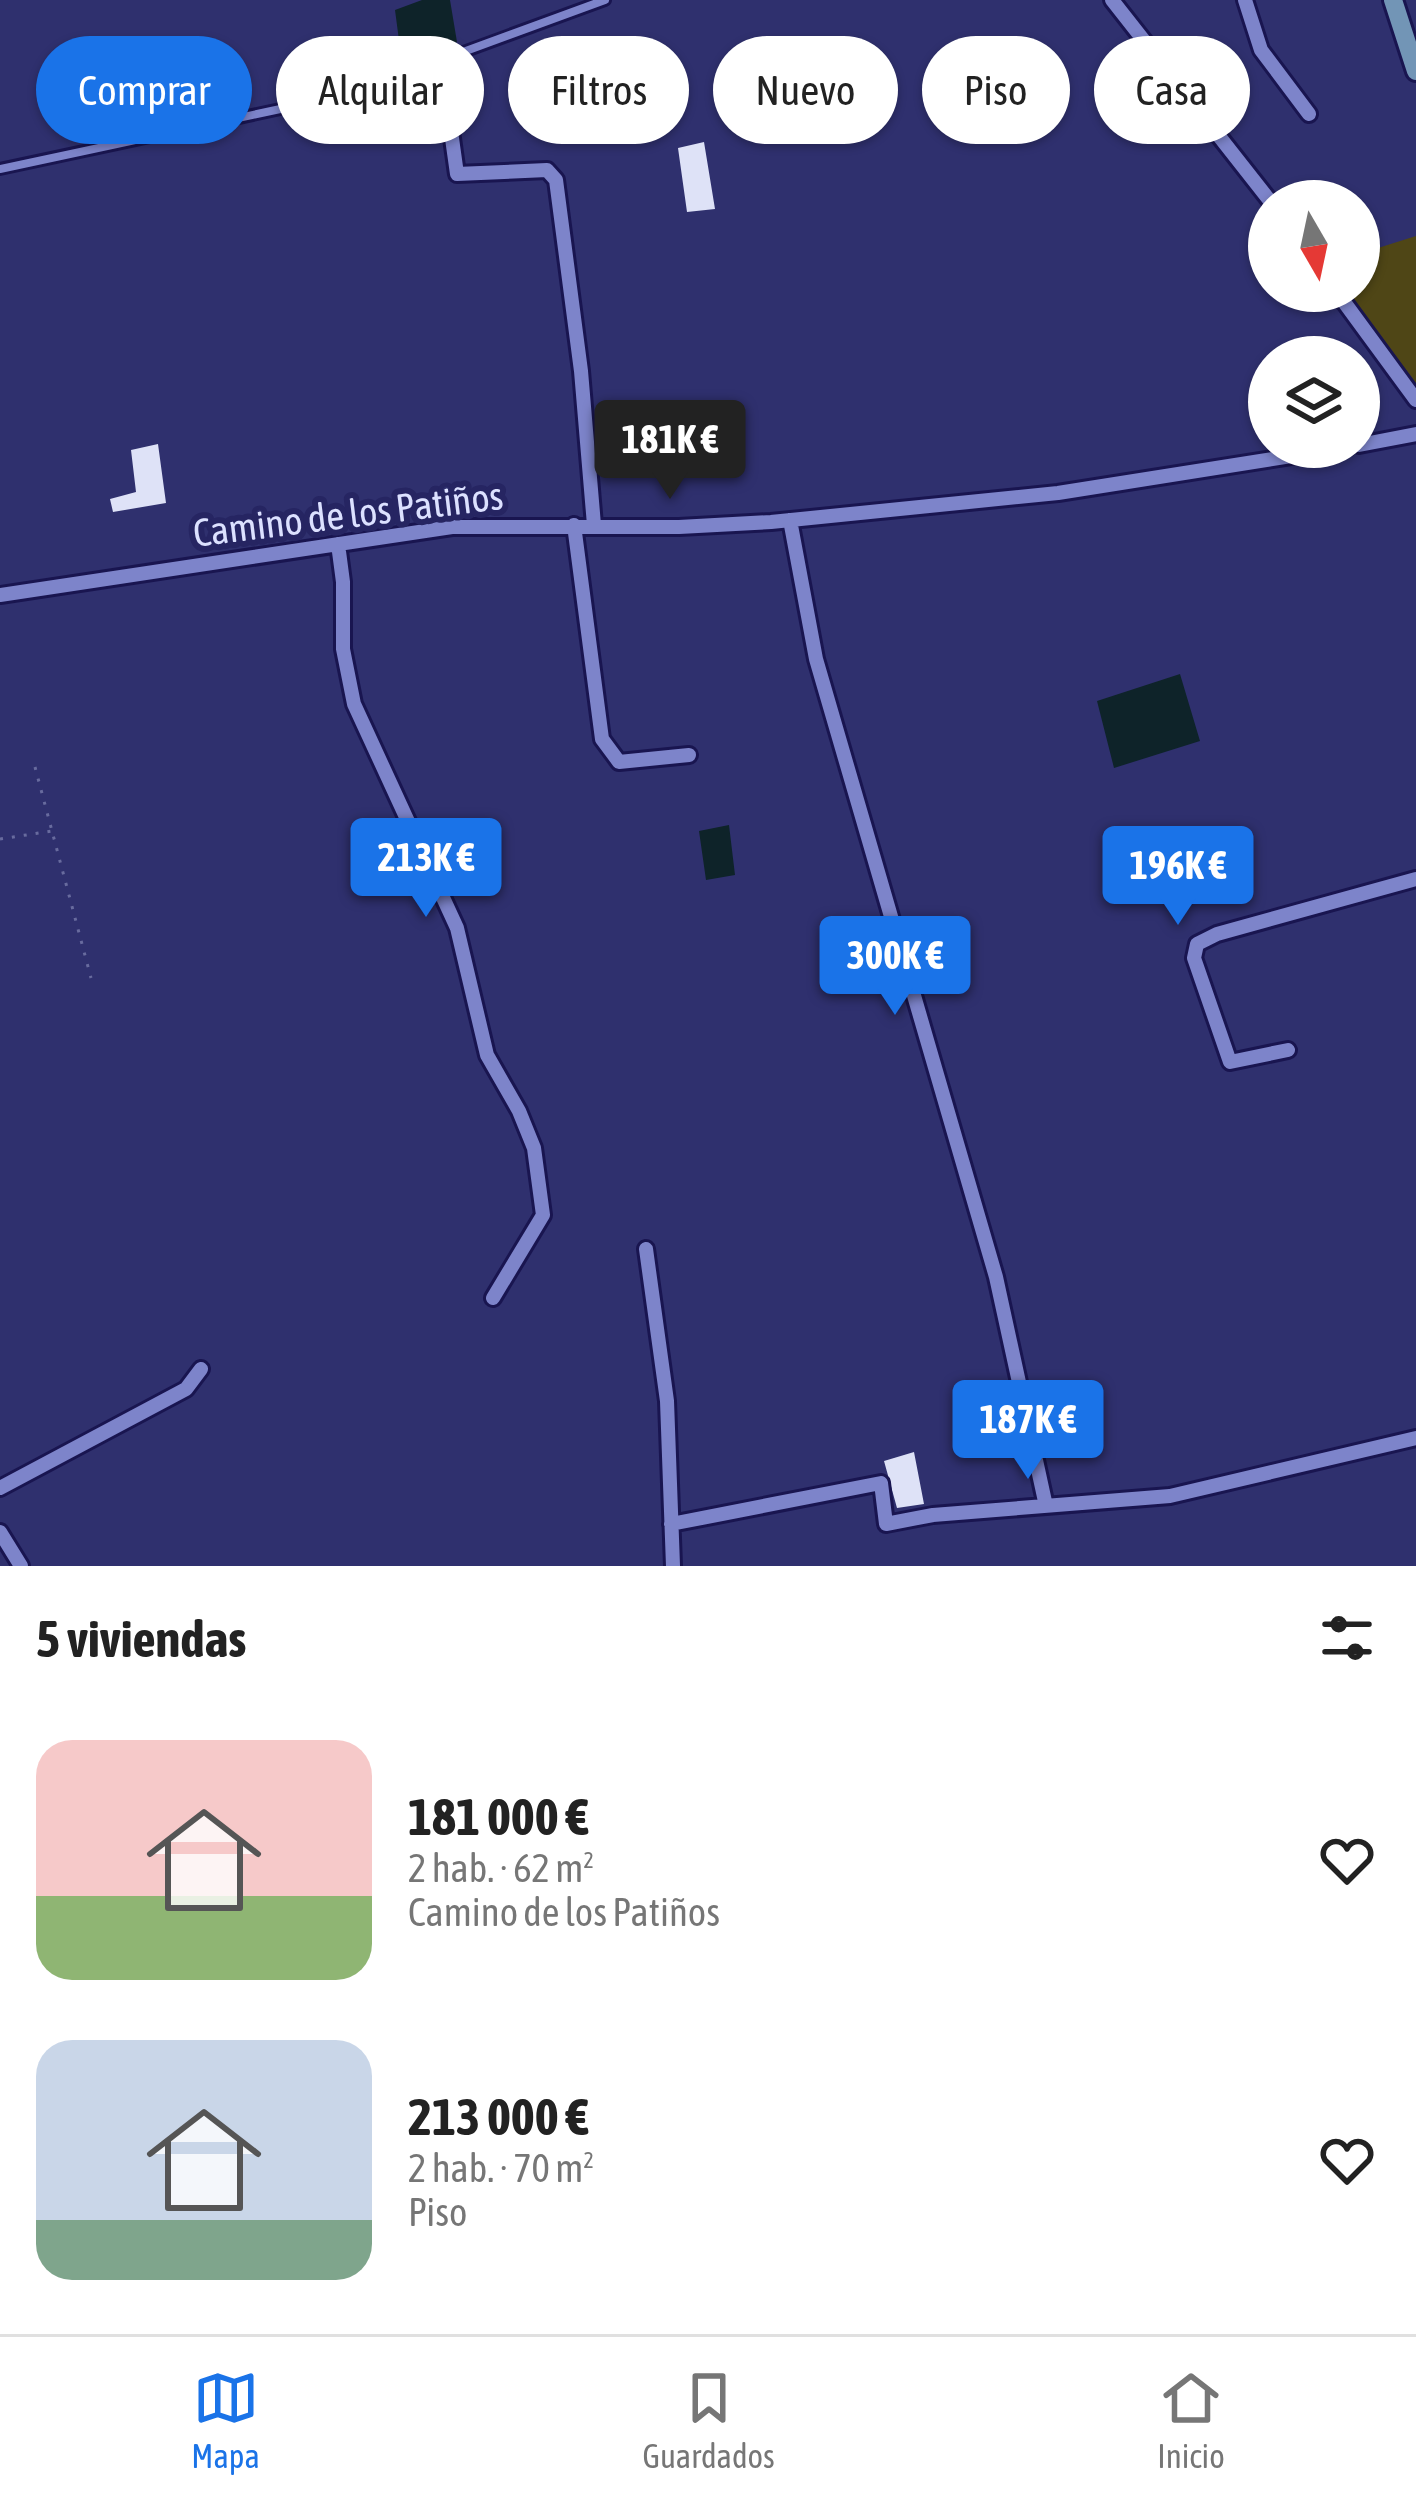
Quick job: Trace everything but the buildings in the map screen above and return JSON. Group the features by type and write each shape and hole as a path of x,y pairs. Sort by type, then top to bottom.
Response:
{"main road":[{"path":"1393,0 1416,71"}],"street":[{"path":"1112,0 1253,180"},
{"path":"1245,0 1261,50 1309,114"},
{"path":"453,144 457,174 548,170 556,180 581,371 594,525"},
{"path":"1351,312 1416,400"},
{"path":"1380,441 1416,434"},
{"name":"Camino de los Patiños","path":"0,595 452,527 679,527 790,520 1058,494 1248,463"},
{"path":"790,520 816,659 990,1257 1046,1506"},
{"path":"574,525 602,739 620,762 689,755"},
{"path":"338,544 343,649 354,704 457,928 488,1055 534,1148 543,1215 493,1298"},
{"path":"1288,1050 1230,1062 1194,958 1197,944 1217,934 1416,879"},
{"path":"646,1249 667,1401 673,1566"},
{"path":"0,1487 186,1389 201,1369"},
{"path":"671,1524 881,1484 886,1523 1170,1496 1416,1438"},
{"path":"0,1532 21,1566"}],"lane":[{"path":"484,44 605,0"},
{"path":"0,169 276,110"}],"path":[{"path":"35,767 91,978"},
{"path":"0,839 53,830"}],"shaded area":[{"path":"1416,236 1416,390 1362,312 1380,312 1380,247"}],"water":[{"path":"422,0 450,0 456,36 398,36 395,10"},
{"path":"1180,674 1200,741 1114,768 1097,701"},
{"path":"729,825 735,875 706,880 699,831"}]}
